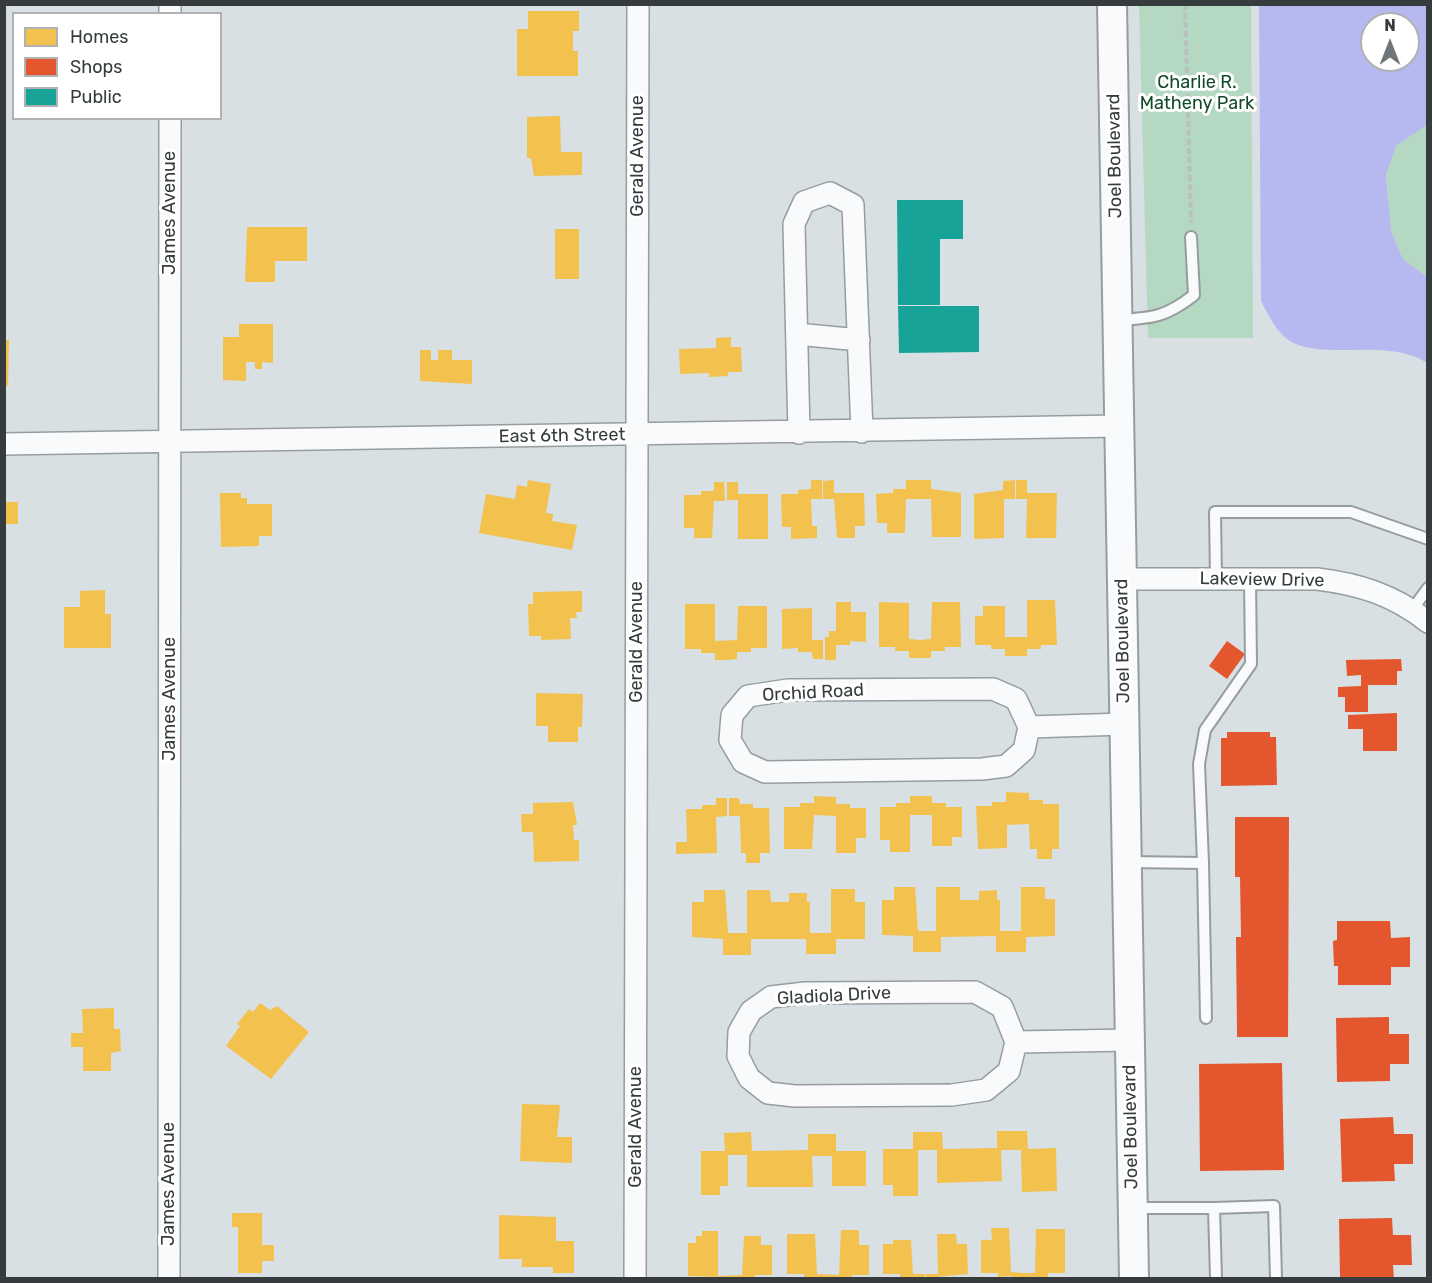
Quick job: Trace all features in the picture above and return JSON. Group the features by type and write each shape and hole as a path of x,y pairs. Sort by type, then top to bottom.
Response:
{"main road":[{"name":"Joel Boulevard","path":"1112,4 1134,1278"}],"street":[{"name":"Gerald Avenue","path":"635,1278 638,4"},
{"name":"James Avenue","path":"169,1278 170,120"},
{"path":"799,433 794,224 804,202 830,193 853,205 862,432"},
{"path":"797,334 859,340"},
{"name":"East 6th Street","path":"4,444 862,432 1120,426"},
{"name":"Lakeview Drive","path":"1122,579 1317,579 1342,582 1366,587 1420,616"},
{"name":"Orchid Road","path":"993,689 1016,699 1029,727 1024,750 1006,766 982,769 765,772 743,762 730,740 732,715 748,696 788,690 993,689"},
{"path":"1029,727 1125,724"},
{"name":"Gladiola Drive","path":"975,992 1002,1007 1017,1042 1009,1071 986,1090 952,1095 795,1096 768,1093 749,1078 738,1056 739,1032 751,1011 771,997 805,993 975,992"},
{"path":"1017,1042 1130,1040"}],"lane":[{"path":"1119,320 1158,318 1174,311 1194,295 1191,237"},
{"path":"1216,579 1215,512 1351,512 1428,539"},
{"path":"1206,1018 1203,863 1198,764 1205,730 1251,664 1250,579"},
{"path":"1420,616 1428,588"},
{"path":"1127,862 1203,863"},
{"path":"1133,1208 1274,1206 1276,1278"},
{"path":"1214,1208 1216,1278"}],"path":[{"path":"1185,4 1191,237"}],"green space":[{"name":"Charlie R. Matheny Park","path":"1139,5 1251,5 1253,338 1148,338"},
{"path":"1427,125 1427,277 1403,259 1391,231 1386,175 1396,146"}],"water":[{"path":"1259,5 1427,5 1427,125 1396,146 1386,175 1391,231 1403,259 1427,277 1427,363 1411,355 1393,351 1335,350 1301,346 1287,339 1272,322 1261,301"}],"building: Homes":[{"path":"528,11 579,11 579,31 573,31 573,51 578,51 578,76 517,76 517,29 528,29"},
{"path":"560,116 561,152 582,152 582,175 534,176 531,158 527,158 527,117"},
{"path":"247,227 307,227 307,261 275,261 275,282 245,282"},
{"path":"555,229 579,229 579,279 555,279"},
{"path":"239,324 273,324 273,363 262,362 262,369 255,369 255,362 246,362 246,381 223,380 223,337 239,337"},
{"path":"731,337 731,347 741,347 742,372 728,372 728,376 709,377 709,373 680,374 679,349 716,348 716,338"},
{"path":"4,340 9,340 8,386 4,386"},
{"path":"420,350 431,350 431,360 438,360 438,350 452,350 452,360 472,360 472,384 420,381"},
{"path":"528,480 551,484 546,513 553,514 552,521 577,525 572,550 479,533 486,494 515,499 517,485 527,487"},
{"path":"811,480 822,480 822,499 811,499 812,526 817,526 817,538 791,539 791,527 782,527 781,494 798,494 798,490 811,489"},
{"path":"834,480 834,493 864,493 865,526 855,526 855,538 837,538 834,499 823,499 823,481"},
{"path":"906,480 931,480 931,489 961,493 961,537 932,537 931,499 906,499 905,533 887,533 887,523 877,523 876,494 893,493 893,489 906,489"},
{"path":"1015,480 1015,499 1004,499 1004,538 974,539 974,494 1003,490 1003,481"},
{"path":"1016,480 1027,480 1027,493 1057,493 1056,538 1026,538 1027,499 1016,499"},
{"path":"714,482 724,482 725,501 714,501 712,538 694,538 694,528 684,528 684,495 701,495 701,491 714,491"},
{"path":"727,482 738,482 738,494 768,494 768,539 738,539 738,500 727,500"},
{"path":"220,493 241,493 241,498 247,498 247,504 272,504 272,536 259,536 259,546 221,547"},
{"path":"4,502 18,502 18,524 4,524"},
{"path":"105,590 105,614 111,614 111,648 64,648 64,607 80,607 80,591"},
{"path":"582,591 582,612 576,612 577,618 570,618 571,639 541,640 541,636 529,636 528,604 533,604 533,592"},
{"path":"1027,600 1055,600 1057,645 1041,645 1041,649 1027,649 1027,656 1005,656 1005,649 991,649 991,645 975,645 975,616 983,616 983,606 1005,606 1005,637 1027,637"},
{"path":"836,602 851,602 851,612 866,612 866,642 850,641 850,645 836,645 836,660 825,660 825,637 829,637 829,631 836,631"},
{"path":"879,602 909,603 909,639 920,640 931,639 932,602 960,602 961,647 945,647 945,651 931,651 931,658 909,658 909,651 895,651 895,647 879,647"},
{"path":"685,604 715,604 715,641 737,640 738,606 767,606 767,648 751,648 751,652 737,652 737,659 726,660 715,660 715,653 701,653 701,649 685,649"},
{"path":"812,608 812,640 823,640 823,659 813,659 812,652 798,652 798,648 782,649 782,609"},
{"path":"536,693 583,694 582,727 578,727 578,742 548,742 548,726 536,726"},
{"path":"1006,792 1029,793 1029,800 1043,800 1043,804 1059,804 1059,849 1052,849 1052,859 1037,859 1037,849 1030,849 1029,824 1007,825 1007,848 978,849 976,806 992,806 992,802 1006,802"},
{"path":"814,796 836,797 836,804 850,804 850,808 866,808 866,838 856,838 856,853 836,853 836,816 814,815 812,849 784,849 784,807 800,807 800,803 814,803"},
{"path":"910,796 932,796 932,803 946,803 946,807 962,807 962,837 952,837 952,846 932,846 932,815 910,815 910,852 890,852 890,840 880,840 880,807 896,807 896,803 910,803"},
{"path":"716,798 727,798 727,816 716,817 717,853 676,854 676,842 687,842 686,809 702,809 702,805 716,805"},
{"path":"729,798 739,798 740,804 753,804 753,808 769,808 770,853 760,853 760,863 746,863 746,853 741,853 740,816 729,816"},
{"path":"573,802 577,825 573,825 574,840 579,840 579,861 534,862 533,832 522,832 521,814 533,814 533,803"},
{"path":"894,887 915,887 918,931 936,931 936,887 960,887 960,900 979,900 979,891 997,890 997,900 1000,900 1000,931 1021,931 1021,887 1045,887 1045,899 1055,899 1055,936 1026,937 1026,952 996,952 996,936 941,937 941,952 913,952 913,936 882,935 882,900 894,900"},
{"path":"831,889 855,889 855,902 865,902 865,939 836,939 836,954 806,954 806,939 751,939 751,955 723,955 723,939 692,937 692,902 704,902 704,890 725,890 728,933 747,933 747,890 770,890 771,902 789,902 789,893 807,893 807,902 810,902 810,933 831,933"},
{"path":"260,1003 270,1010 277,1006 309,1032 271,1079 226,1046 240,1026 237,1024 249,1009 253,1012"},
{"path":"114,1008 114,1029 120,1029 121,1051 111,1053 111,1071 83,1071 83,1047 71,1047 71,1033 83,1033 82,1009"},
{"path":"522,1104 560,1105 557,1137 572,1137 572,1163 520,1161"},
{"path":"997,1131 1027,1131 1028,1149 1056,1148 1057,1191 1022,1192 1021,1150 1001,1150 1002,1181 937,1183 937,1150 918,1150 918,1196 893,1196 893,1185 883,1185 883,1149 913,1149 913,1132 942,1132 943,1149 997,1148"},
{"path":"751,1132 752,1151 808,1150 808,1134 836,1134 836,1151 866,1151 866,1186 832,1186 832,1156 812,1156 813,1187 747,1187 747,1155 728,1155 728,1186 720,1186 720,1195 701,1195 701,1151 725,1151 724,1133"},
{"path":"232,1213 262,1213 262,1245 274,1245 274,1261 262,1261 262,1273 238,1273 238,1227 232,1227"},
{"path":"499,1215 556,1217 556,1241 574,1241 574,1273 553,1273 553,1267 522,1267 522,1259 499,1259"},
{"path":"991,1228 1009,1228 1011,1272 1023,1273 1035,1273 1036,1229 1065,1229 1065,1273 1048,1273 1048,1277 1011,1278 1011,1276 998,1277 998,1273 981,1273 981,1240 992,1240"},
{"path":"841,1230 859,1230 859,1245 869,1245 869,1275 852,1275 852,1278 804,1278 804,1274 787,1274 787,1234 815,1234 817,1274 839,1275"},
{"path":"702,1231 718,1231 718,1276 742,1275 744,1236 761,1236 761,1245 772,1245 772,1275 755,1275 755,1278 688,1276 688,1243 696,1243 696,1236 702,1236"},
{"path":"937,1234 956,1234 957,1244 967,1244 968,1274 926,1278 926,1274 938,1274"},
{"path":"893,1240 911,1240 913,1274 925,1274 925,1278 900,1278 900,1274 883,1274 883,1244 893,1244"}],"building: Shops":[{"path":"1227,641 1245,654 1227,679 1209,666"},
{"path":"1401,659 1402,671 1397,671 1397,685 1368,685 1368,712 1345,712 1345,697 1338,697 1338,687 1361,686 1361,675 1347,676 1346,660"},
{"path":"1397,713 1397,751 1363,751 1363,729 1348,729 1348,715"},
{"path":"1227,732 1270,732 1270,737 1276,737 1277,785 1221,786 1221,738 1227,738"},
{"path":"1235,817 1289,817 1288,1037 1237,1037 1236,937 1241,937 1240,877 1235,877"},
{"path":"1337,921 1390,921 1391,938 1410,937 1410,967 1391,967 1391,985 1338,985 1338,966 1334,966 1333,941 1337,940"},
{"path":"1389,1017 1389,1034 1409,1034 1409,1064 1390,1064 1390,1081 1337,1082 1336,1018"},
{"path":"1282,1063 1284,1170 1200,1171 1199,1064"},
{"path":"1393,1117 1394,1134 1413,1134 1413,1164 1394,1164 1395,1181 1342,1182 1340,1119"},
{"path":"1392,1218 1393,1235 1411,1235 1412,1265 1393,1265 1394,1278 1340,1278 1339,1219"}],"building: Public":[{"path":"897,200 963,200 963,239 940,239 940,305 898,305"},
{"path":"898,306 979,306 979,352 899,353"}]}
